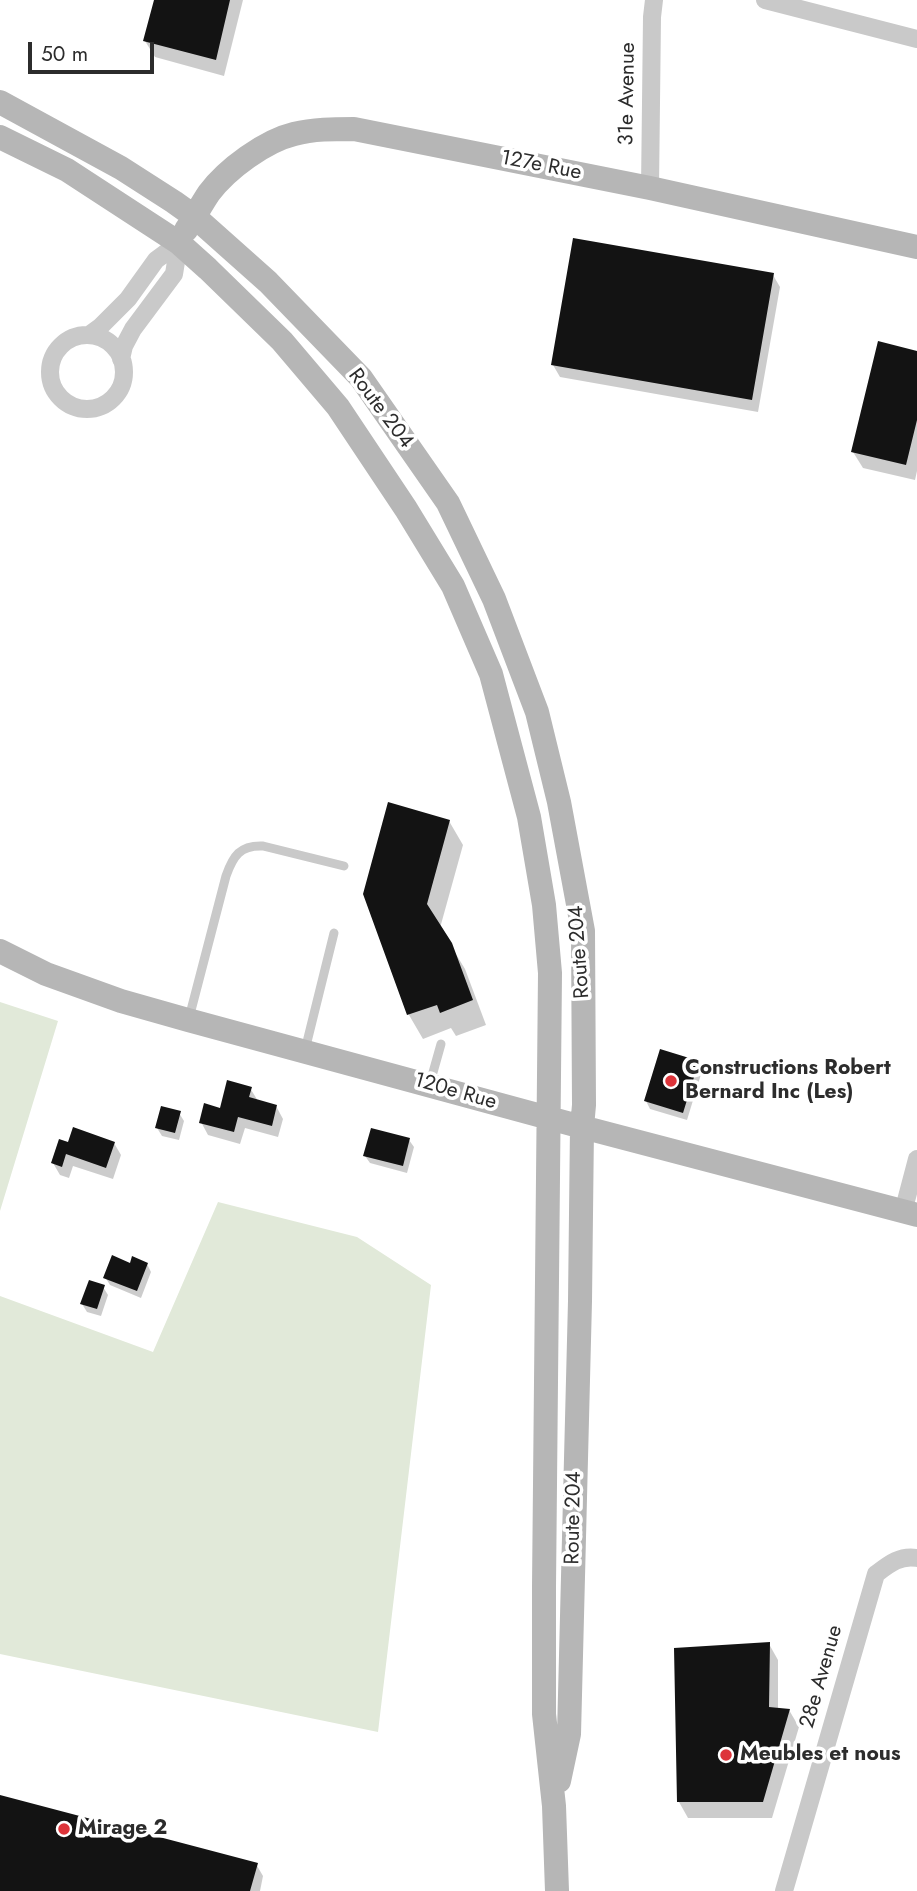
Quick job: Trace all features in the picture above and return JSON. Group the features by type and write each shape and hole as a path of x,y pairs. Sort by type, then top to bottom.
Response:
{"main road":[{"path":"0,102 121,168 195,217"},
{"name":"127e Rue","path":"179,243 210,192 232,168 267,145 290,134 318,129 354,129 650,188 917,247"},
{"path":"0,137 67,170 179,243"},
{"name":"Route 204","path":"195,217 268,282 361,378 448,503 494,599 537,712 559,802 583,930 584,1105 569,1734 554,1806"},
{"name":"Route 204","path":"179,243 282,341 338,407 453,586 491,674 529,817 544,905 550,973 544,1714 554,1806 556,1891"},
{"name":"120e Rue","path":"0,951 47,974 121,1001 910,1214"}],"street":[{"name":"31e Avenue","path":"650,188 654,0"},
{"path":"765,0 917,39"},
{"path":"89,335 128,299 156,260 179,243"},
{"path":"121,359 132,329 174,274 179,243"},
{"path":"89,335 108,342 116,350 124,370 123,381 111,400 102,406 80,409 70,405 54,390 50,368 53,357 67,341 89,335"},
{"path":"910,1214 917,1159"},
{"name":"28e Avenue","path":"784,1891 876,1574 891,1562 908,1556 917,1558"}],"lane":[{"path":"188,1020 226,876 232,860 243,849 263,846 344,866"},
{"path":"304,1051 334,933"},
{"path":"429,1085 441,1044"}],"green space":[{"path":"0,1002 58,1021 0,1211"},
{"path":"218,1202 357,1237 431,1285 378,1732 0,1654 0,1296 153,1352"}],"building":[{"path":"154,0 230,0 216,60 143,41"},
{"path":"573,238 774,273 752,400 551,365"},
{"path":"878,341 917,351 917,420 906,465 851,452"},
{"path":"388,802 450,820 427,904 452,943 473,1000 440,1013 437,1005 407,1015 363,894"},
{"name":"Constructions Robert Bernard Inc (Les)","path":"660,1049 699,1061 683,1113 644,1101"},
{"path":"227,1080 252,1087 249,1097 277,1105 272,1126 238,1117 234,1132 199,1123 204,1103 220,1108"},
{"path":"161,1106 181,1111 175,1133 155,1128"},
{"path":"73,1127 115,1142 106,1168 66,1154 62,1167 51,1163 59,1139 68,1142"},
{"path":"371,1128 410,1138 403,1166 363,1156"},
{"path":"112,1255 130,1263 132,1256 148,1263 137,1291 103,1278"},
{"path":"89,1280 105,1285 97,1309 80,1304"},
{"name":"Meubles et nous","path":"770,1642 769,1707 790,1709 763,1802 677,1802 674,1648"},
{"name":"Mirage 2","path":"0,1795 258,1863 250,1891 0,1891"}],"place":[{"name":"Constructions Robert Bernard Inc (Les)","path":"671,1081"},
{"name":"Meubles et nous","path":"726,1755"},
{"name":"Mirage 2","path":"64,1829"}]}
